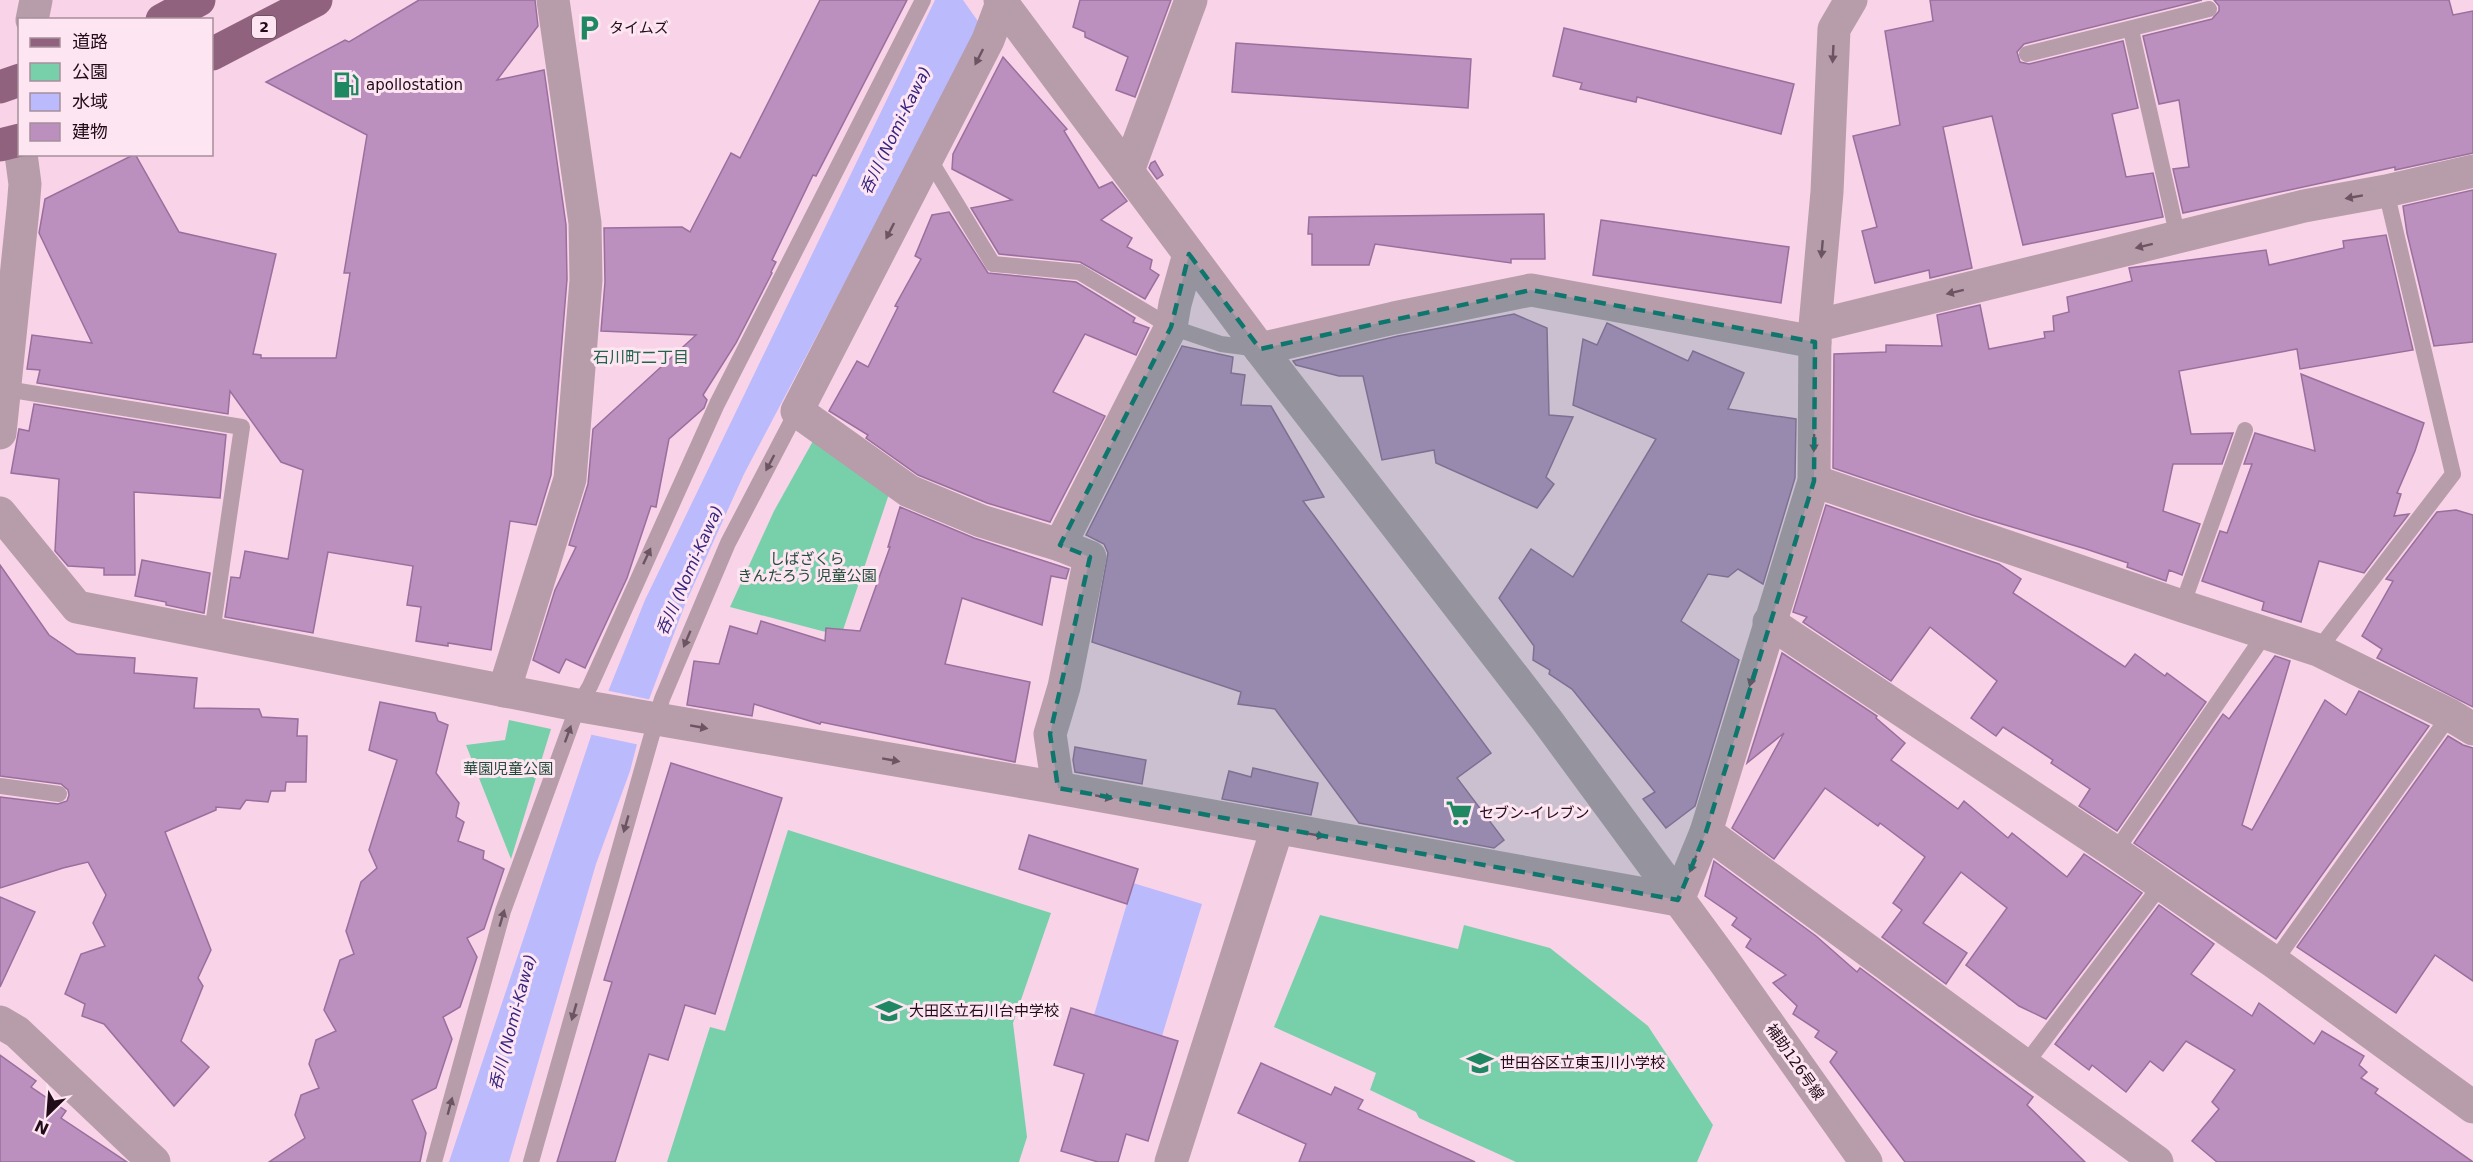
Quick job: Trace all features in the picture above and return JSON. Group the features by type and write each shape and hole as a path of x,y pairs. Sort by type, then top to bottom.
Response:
{"main road":[{"path":"166,18 199,0"},
{"name":"2","path":"213,53 316,0"},
{"path":"0,87 18,81"},
{"path":"0,145 18,141"}],"street":[{"path":"32,18 36,0"},
{"path":"504,691 570,479 586,280 585,223 553,0"},
{"path":"1128,171 1191,0"},
{"path":"0,513 77,607 583,706 1058,788 1678,900 1706,832 1814,481 1815,334 1827,192 1834,29 1851,0"},
{"path":"1002,1 988,40 797,411 909,490 981,521 1060,545 1090,557 1064,687 1050,734 1058,788"},
{"name":"補助126号線","path":"1002,1 1260,349 1546,719 1724,961 1866,1162"},
{"path":"0,433 23,209 24,184 21,156"},
{"path":"1260,349 1531,290 1815,334 2178,238 2304,207 2473,171"},
{"path":"1060,545 1171,327 1174,304 1189,254"},
{"path":"1814,481 2318,650 2461,722"},
{"path":"1769,622 2115,852 2274,962 2473,1107"},
{"path":"1171,1162 1277,829"},
{"path":"1706,832 2157,1162"},
{"path":"0,1022 17,1032 154,1162"}],"lane":[{"path":"434,1162 503,911 590,686 630,592 717,404 923,0"},
{"path":"2027,54 2209,9"},
{"path":"2131,30 2178,238"},
{"path":"928,157 993,264 1079,272 1171,327 1221,344 1260,349"},
{"path":"2318,650 2453,474 2386,191"},
{"path":"6,389 242,427 212,633"},
{"path":"531,1162 649,718 662,699 728,543 797,411"},
{"path":"2182,606 2245,430"},
{"path":"2115,852 2265,634"},
{"path":"2274,962 2461,722"},
{"path":"0,786 59,794"},
{"path":"2024,1066 2161,885"}],"highlighted area":[{"path":"1189,254 1260,349 1531,290 1815,342 1814,481 1706,832 1678,900 1058,788 1050,734 1090,557 1060,545 1171,327"}],"green space":[{"name":"しばざくら きんたろう 児童公園","path":"813,441 889,494 841,636 730,607 774,511"},
{"name":"華園児童公園","path":"509,720 551,729 511,859 466,745 505,740"},
{"path":"788,830 1051,913 1013,1023 1027,1137 1019,1162 667,1162 710,1027 725,1031"},
{"name":"世田谷区立東玉川小学校","path":"1320,915 1458,949 1464,925 1550,948 1648,1026 1713,1125 1697,1162 1516,1162 1419,1118 1416,1112 1370,1090 1376,1073 1274,1027"}],"water":[{"name":"呑川 (Nomi-Kawa)","path":"935,0 988,0 978,30 744,474 686,602 648,702 630,771 596,864 509,1162 449,1162 595,724 645,600"},
{"path":"1133,883 1202,904 1162,1036 1094,1015"}],"pier":[{"path":"963,0 991,0 982,27"},
{"path":"605,690 652,700 640,745 588,734"}],"building":[{"path":"419,0 535,0 538,26 497,80 544,70 566,225 567,279 551,475 536,525 510,521 491,650 448,643 448,646 416,641 421,607 407,605 413,566 328,552 313,633 225,617 231,577 240,578 245,551 288,559 303,470 281,462 230,391 228,414 37,383 40,370 27,369 32,335 92,343 39,233 45,199 131,156 136,156 179,232 276,254 253,354 261,355 261,358 336,358 350,273 344,273 367,135 266,82 345,40 349,42"},
{"path":"820,0 907,0 816,176 813,175 772,260 776,262 772,273 736,343 703,395 707,400 704,408 669,439 656,507 651,506 627,578 585,668 566,659 559,673 533,660 555,590 576,547 569,545 588,484 593,429 696,335 601,331 605,282 604,228 682,227 690,232 731,153 740,158"},
{"path":"1080,0 1171,0 1135,97 1116,90 1128,57 1085,37 1085,32 1073,27"},
{"path":"1930,0 2202,0 2024,44 2017,52 2020,62 2029,64 2123,41 2138,108 2112,114 2126,177 2153,173 2163,217 2023,245 1992,116 1943,127 1972,268 1930,278 1929,270 1875,283 1862,231 1877,227 1853,136 1900,125 1885,31 1933,21"},
{"path":"2214,0 2449,0 2453,15 2473,11 2473,153 2395,170 2395,167 2183,213 2173,169 2189,167 2179,100 2159,104 2143,36 2212,19 2219,11 2219,6"},
{"path":"1564,28 1794,84 1781,134 1637,97 1636,102 1580,89 1582,83 1553,76"},
{"path":"1236,43 1471,59 1468,108 1232,92"},
{"path":"1003,57 1067,129 1064,131 1099,188 1112,182 1127,201 1101,220 1132,238 1127,247 1152,260 1150,269 1159,275 1145,299 1080,262 999,254 971,208 1012,200 952,169 953,154"},
{"path":"1155,161 1163,175 1157,179 1149,168"},
{"path":"2473,190 2473,342 2434,346 2407,233 2403,206"},
{"path":"949,212 988,273 1076,282 1135,318 1133,322 1149,328 1136,355 1085,334 1053,392 1105,416 1050,522 987,503 918,475 866,438 868,435 829,411 857,361 868,367 898,307 895,306 921,259 915,256 932,215"},
{"path":"1544,214 1545,259 1511,259 1511,263 1375,244 1369,265 1312,265 1312,234 1308,234 1309,217"},
{"path":"1601,220 1789,247 1781,303 1593,275"},
{"path":"2386,235 2413,350 2300,369 2297,349 2179,371 2191,434 2233,433 2222,464 2173,464 2163,511 2200,524 2182,575 2169,570 2166,581 2127,567 2128,563 1975,516 1833,468 1834,354 1886,352 1886,345 1942,346 1937,315 1980,305 1989,349 2045,338 2044,332 2054,331 2053,316 2069,312 2067,297 2132,281 2129,268 2266,250 2269,265 2344,248 2343,241"},
{"path":"1514,314 1547,328 1549,415 1573,417 1546,477 1554,484 1537,508 1436,463 1434,450 1382,460 1363,376 1339,376 1296,365 1293,361 1398,336"},
{"path":"1607,323 1688,361 1693,351 1744,373 1728,409 1796,419 1795,478 1763,584 1738,569 1728,577 1708,574 1681,621 1739,660 1695,806 1666,828 1643,799 1655,792 1572,689 1549,674 1550,670 1533,660 1534,646 1499,598 1531,549 1573,577 1656,439 1573,405 1583,339 1597,345"},
{"path":"1182,346 1233,357 1231,373 1245,375 1241,405 1271,406 1324,497 1303,501 1491,753 1457,778 1504,840 1494,848 1359,823 1275,709 1238,704 1241,692 1092,642 1108,553 1104,544 1086,535"},
{"path":"2301,374 2424,423 2397,493 2401,494 2394,516 2409,514 2364,573 2319,561 2301,622 2262,610 2264,602 2202,581 2220,531 2227,533 2252,464 2244,464 2255,433 2315,451"},
{"path":"34,404 226,435 220,498 134,492 135,575 104,575 104,568 68,566 55,551 59,479 11,473 19,429 29,431"},
{"path":"1826,505 1999,564 2021,579 2013,593 2125,667 2135,654 2165,676 2167,673 2206,702 2117,831 2079,806 2090,789 2051,763 2053,760 2003,727 1996,736 1971,718 1997,681 1930,627 1891,681 1803,622 1807,617 1793,612"},
{"path":"900,507 974,538 1069,569 1066,579 1051,576 1042,625 962,598 945,664 1030,682 1015,762 821,722 820,724 754,704 752,716 687,705 694,661 719,664 730,626 757,634 761,621 825,641 826,628 860,631 890,547 888,547"},
{"path":"2456,510 2473,515 2473,707 2377,658 2382,649 2362,636 2393,581 2386,579 2437,512"},
{"path":"142,560 210,573 204,613 135,596"},
{"path":"0,565 49,635 77,654 135,658 134,673 197,678 194,708 259,709 262,717 298,719 297,736 307,736 306,782 286,782 285,791 271,791 268,802 246,800 240,809 216,807 216,810 165,832 211,950 198,978 203,986 181,1041 209,1067 174,1106 104,1024 82,1016 85,1004 65,994 81,954 105,946 93,923 106,895 88,862 0,888 0,797 58,804 67,801 69,795 68,790 61,784 0,776"},
{"path":"1782,653 1877,716 1876,718 1905,743 1891,760 1958,809 1964,801 2008,838 2012,833 2067,877 2084,854 2142,893 2046,1019 2019,1006 1966,965 2007,908 1961,872 1923,923 1967,953 1946,984 1882,937 1902,910 1893,903 1925,857 1880,823 1878,826 1825,788 1774,859 1732,828 1784,733 1747,763"},
{"path":"2275,656 2290,661 2242,825 2252,830 2325,700 2346,715 2359,691 2429,726 2276,939 2134,843 2223,714 2229,719"},
{"path":"380,702 435,713 438,721 448,725 436,773 459,803 456,817 464,822 458,841 484,851 483,859 504,869 484,929 467,938 477,957 460,1007 443,1017 452,1039 436,1088 412,1100 426,1133 420,1162 269,1162 305,1138 295,1115 301,1095 319,1088 309,1064 316,1040 336,1031 324,1010 340,960 354,954 346,931 361,882 377,868 369,850 397,760 369,750"},
{"path":"2448,736 2473,748 2473,981 2435,955 2396,1013 2297,947"},
{"path":"1075,747 1146,760 1142,784 1075,772 1073,760"},
{"path":"671,763 782,798 715,1014 685,1005 668,1060 649,1054 615,1162 557,1162 612,982 604,980"},
{"path":"1253,768 1318,783 1311,815 1222,799 1229,771 1251,777"},
{"path":"1029,835 1138,869 1127,904 1019,869"},
{"path":"1714,861 1816,936 1857,972 1860,968 2033,1097 2027,1105 2085,1162 1905,1162 1830,1062 1837,1052 1815,1037 1819,1031 1793,1014 1797,1006 1773,983 1786,975 1746,947 1751,939 1732,925 1737,918 1705,896"},
{"path":"0,897 35,912 0,987"},
{"path":"2159,905 2214,944 2191,974 2252,1016 2259,1003 2314,1044 2322,1031 2364,1056 2359,1065 2367,1072 2361,1078 2378,1089 2375,1093 2473,1162 2217,1162 2192,1141 2219,1109 2212,1102 2235,1070 2186,1041 2163,1071 2150,1061 2126,1092 2092,1065 2089,1070 2055,1044"},
{"path":"1071,1008 1178,1041 1148,1141 1126,1134 1118,1162 1098,1162 1061,1151 1084,1074 1054,1065"},
{"path":"0,1055 36,1081 31,1087 66,1111 61,1118 127,1162 0,1162"},
{"path":"1261,1063 1331,1095 1335,1087 1363,1100 1358,1109 1475,1162 1299,1162 1306,1144 1238,1113"}],"place":[{"name":"タイムズ","path":"589,28"},
{"name":"apollostation","path":"346,85"},
{"name":"セブン-イレブン","path":"1459,813"},
{"name":"大田区立石川台中学校","path":"889,1011"},
{"name":"世田谷区立東玉川小学校","path":"1480,1063"}],"district":[{"name":"石川町二丁目","path":"641,357"}]}
